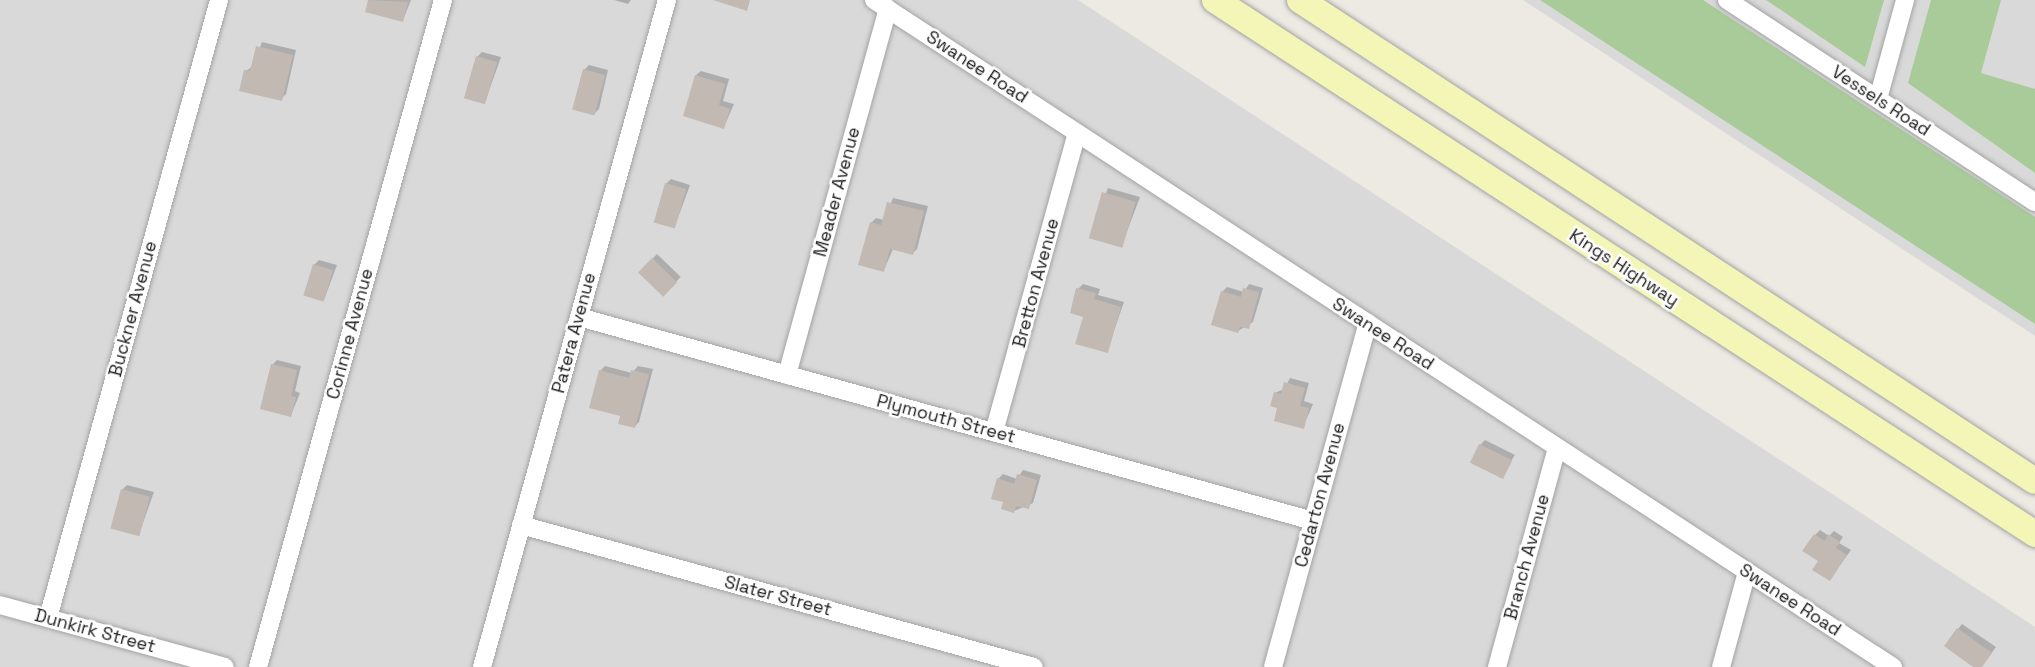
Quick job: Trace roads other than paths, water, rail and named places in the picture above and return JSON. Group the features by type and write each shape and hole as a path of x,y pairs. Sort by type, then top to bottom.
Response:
{"main road":[{"name":"Kings Highway","path":"1215,0 2035,534"},
{"path":"1300,0 2035,481"}],"street":[{"name":"Buckner Avenue","path":"48,618 219,0"},
{"name":"Corinne Avenue","path":"258,667 442,0"},
{"name":"Patera Avenue","path":"482,667 666,0"},
{"name":"Vessels Road","path":"1727,0 2035,202"},
{"path":"1878,99 1905,0"},
{"name":"Swanee Road","path":"881,4 1893,667"},
{"name":"Meader Avenue","path":"787,375 881,4"},
{"name":"Bretton Avenue","path":"994,432 1077,133"},
{"name":"Plymouth Street","path":"579,317 1313,521"},
{"name":"Cedarton Avenue","path":"1273,667 1368,323"},
{"name":"Branch Avenue","path":"1497,667 1557,448"},
{"name":"Slater Street","path":"521,525 1034,667"},
{"path":"1721,667 1747,572"},
{"name":"Dunkirk Street","path":"0,605 225,667"}]}
